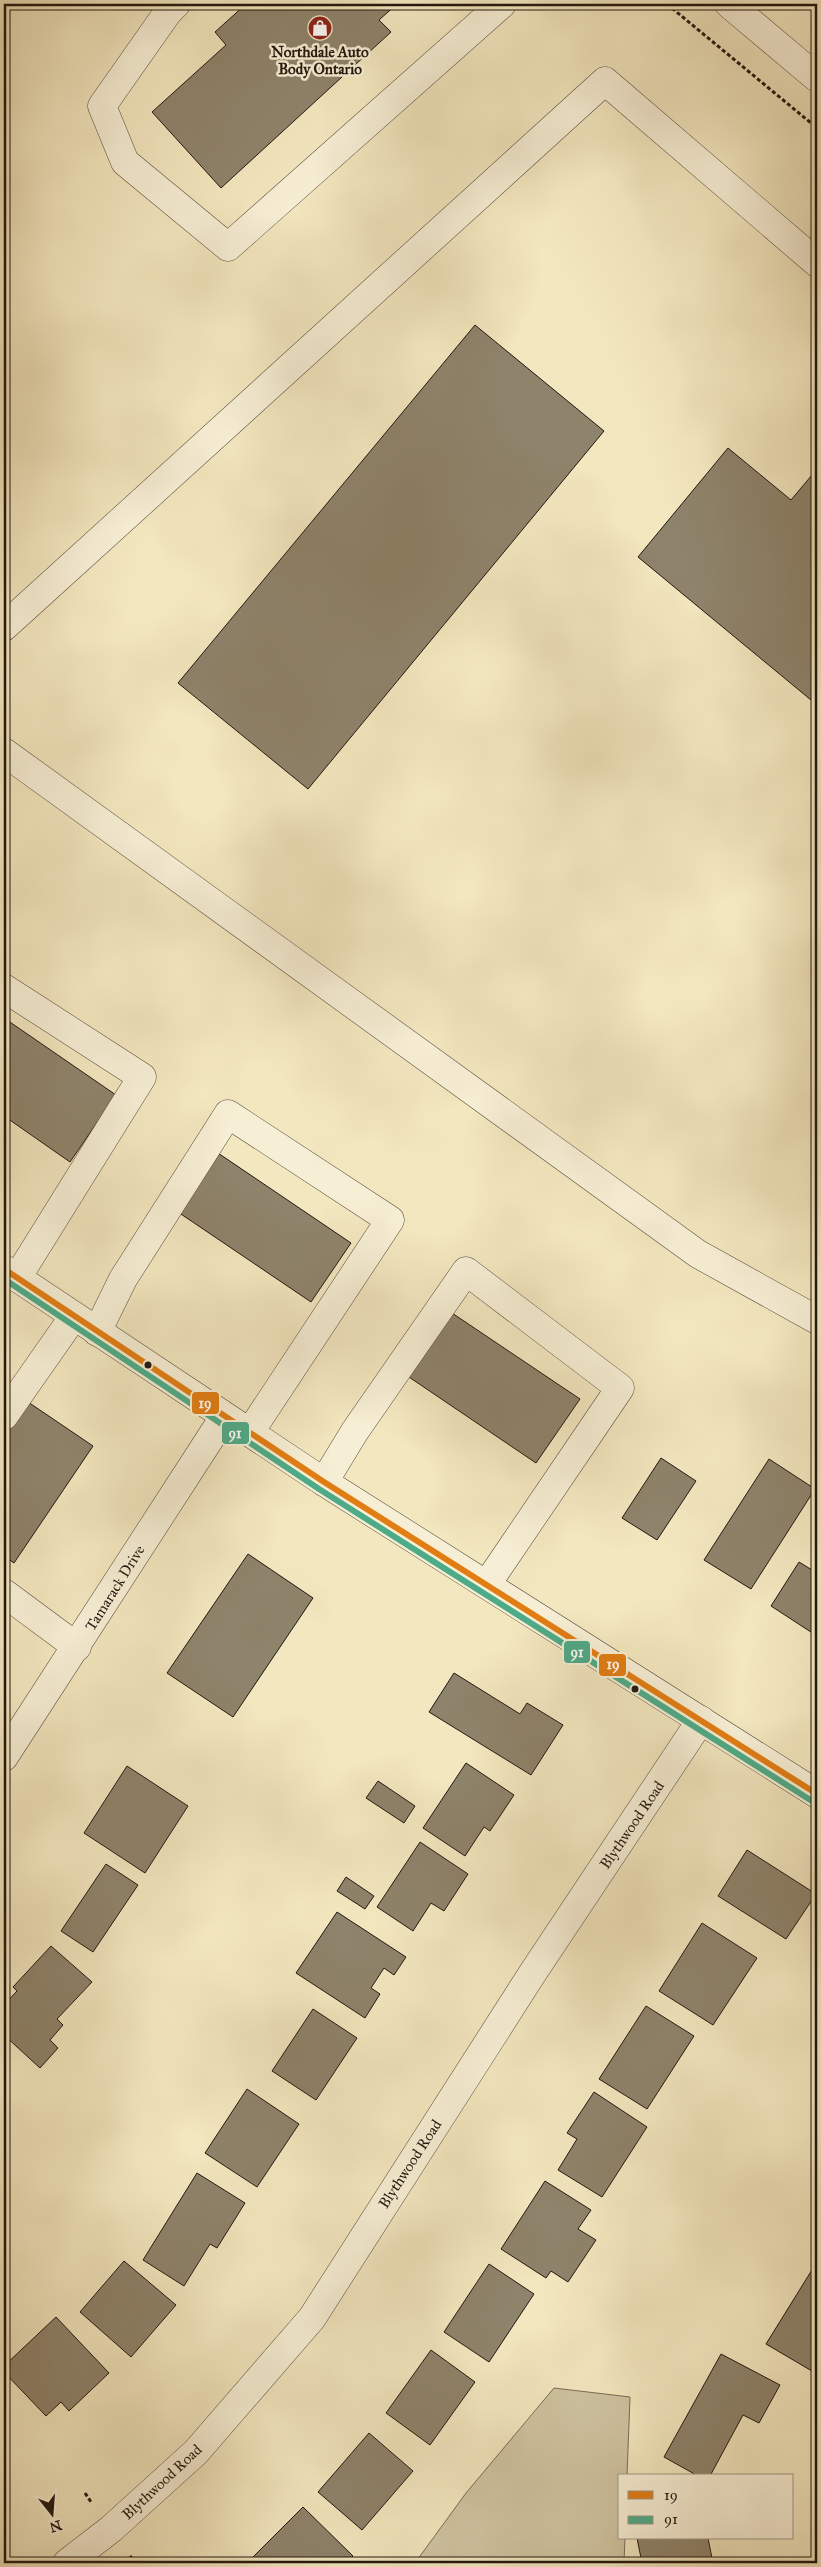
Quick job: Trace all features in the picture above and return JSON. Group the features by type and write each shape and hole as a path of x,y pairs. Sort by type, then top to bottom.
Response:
{"street":[{"path":"176,4 168,12 102,106 125,162 228,247 502,4"},
{"path":"729,4 817,78"},
{"path":"4,627 605,82 817,263"},
{"path":"4,752 698,1254 817,1320"},
{"path":"4,988 142,1077 10,1273 324,1482 817,1794"},
{"path":"97,1332 123,1279 228,1114 382,1214 390,1220 250,1432"},
{"path":"324,1482 355,1430 466,1271 620,1388 486,1584"},
{"path":"4,1416 74,1316"},
{"name":"Tamarack Drive","path":"4,1758 224,1417"},
{"path":"4,1593 77,1647"},
{"name":"Blythwood Road","path":"67,2563 111,2529 196,2452 312,2318 532,1974 701,1720"}],"path":[{"path":"667,4 817,128"}],"shaded area":[{"path":"554,2388 630,2397 627,2474 618,2474 618,2540 625,2540 624,2563 415,2563 466,2493"}],"building":[{"path":"246,4 397,4 379,20 391,32 221,188 152,112 226,45 215,32"},
{"path":"475,325 604,431 308,789 178,683"},
{"path":"728,448 791,500 817,469 817,705 638,557"},
{"path":"4,1018 116,1095 70,1162 4,1116"},
{"path":"212,1149 351,1243 311,1302 172,1208"},
{"path":"446,1309 580,1399 536,1463 403,1373"},
{"path":"28,1402 93,1446 14,1563 4,1556 4,1438"},
{"path":"661,1458 696,1481 657,1540 622,1518"},
{"path":"769,1459 815,1489 751,1589 704,1560"},
{"path":"248,1554 313,1598 233,1717 167,1673"},
{"path":"799,1562 817,1573 817,1636 771,1606"},
{"path":"454,1673 520,1714 527,1703 563,1725 531,1775 429,1712"},
{"path":"466,1763 514,1795 490,1831 484,1827 465,1856 423,1828"},
{"path":"127,1766 188,1806 145,1873 84,1833"},
{"path":"378,1781 415,1806 404,1823 366,1798"},
{"path":"420,1842 468,1874 444,1911 431,1903 413,1931 377,1907"},
{"path":"747,1850 816,1894 786,1939 718,1896"},
{"path":"106,1864 138,1885 93,1952 61,1931"},
{"path":"346,1877 374,1896 365,1909 337,1891"},
{"path":"337,1912 406,1957 394,1975 384,1968 371,1988 380,1994 365,2018 296,1973"},
{"path":"702,1923 757,1958 713,2025 659,1991"},
{"path":"51,1946 92,1982 57,2019 63,2025 50,2040 58,2048 40,2068 4,2035 4,2005 17,1991 13,1987"},
{"path":"646,2006 694,2036 647,2109 599,2079"},
{"path":"313,2009 357,2038 316,2100 272,2071"},
{"path":"247,2089 299,2124 257,2187 205,2153"},
{"path":"594,2092 647,2127 602,2197 558,2170 577,2139 567,2133"},
{"path":"197,2173 245,2203 217,2248 210,2244 184,2286 143,2260"},
{"path":"545,2181 591,2210 578,2229 596,2240 568,2282 551,2271 546,2278 501,2249"},
{"path":"124,2261 176,2305 131,2357 80,2312"},
{"path":"489,2264 534,2294 489,2362 444,2332"},
{"path":"815,2265 817,2266 817,2374 766,2344"},
{"path":"56,2317 109,2373 69,2411 61,2402 46,2416 4,2372 4,2366"},
{"path":"431,2350 475,2382 430,2445 386,2413"},
{"path":"721,2354 780,2385 759,2423 743,2415 711,2474 694,2474 664,2457"},
{"path":"369,2433 413,2471 362,2530 318,2492"},
{"path":"303,2507 353,2556 346,2563 247,2563"},
{"path":"637,2540 708,2540 713,2563 642,2563"}],"transit line":[{"name":"19","path":"4,1269 324,1482 817,1794"},
{"name":"91","path":"4,1279 319,1489 812,1801"}],"place":[{"name":"Northdale Auto Body Ontario","path":"320,28"}]}
